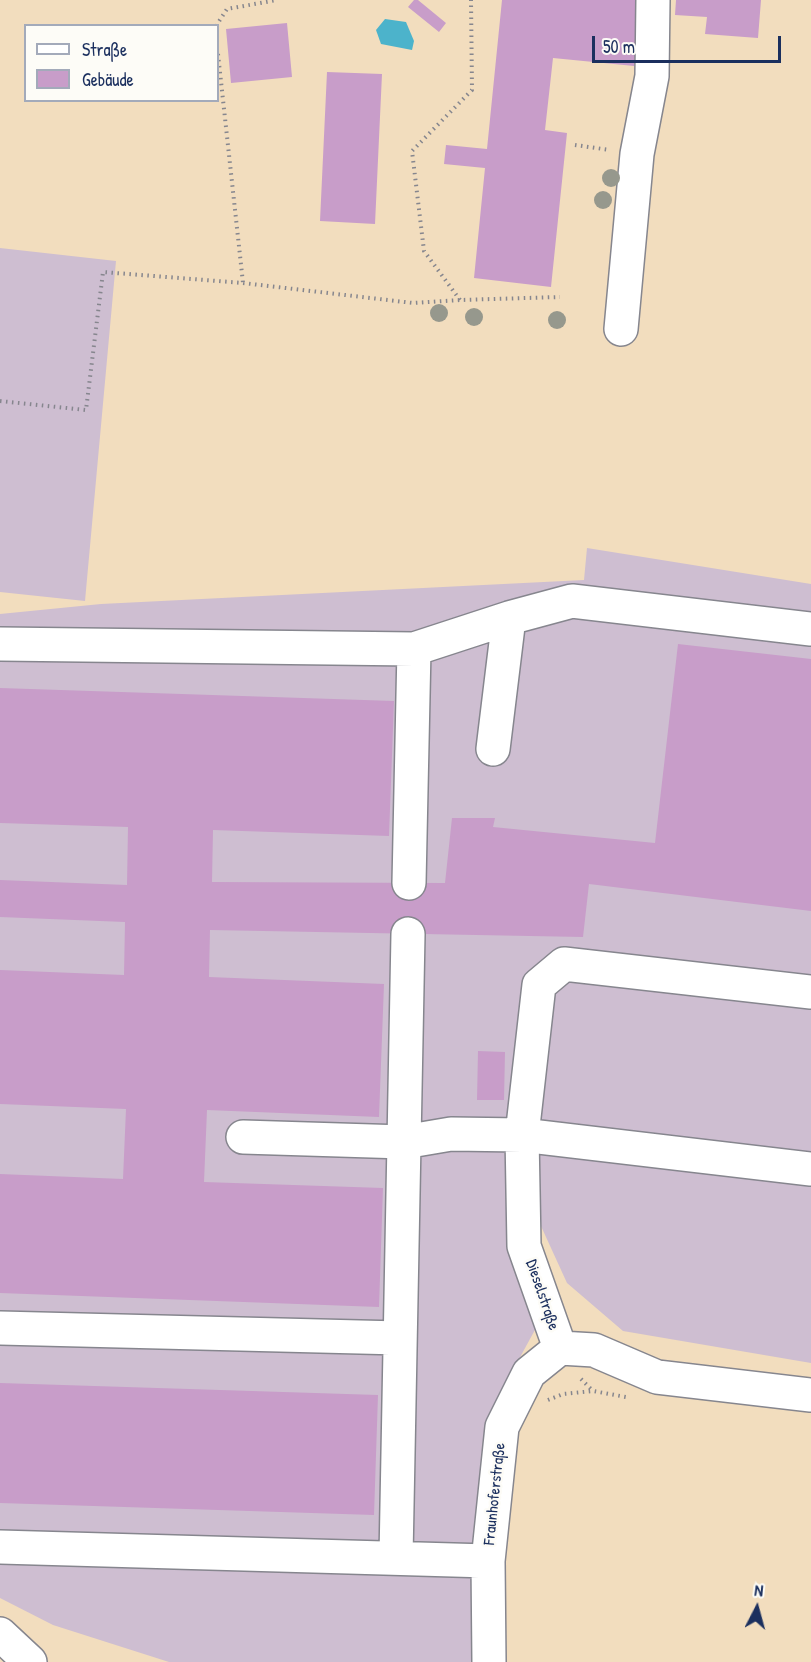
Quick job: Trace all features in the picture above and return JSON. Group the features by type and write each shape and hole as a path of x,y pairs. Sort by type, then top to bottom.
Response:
{"street":[{"path":"621,329 637,154 652,76 653,0"},
{"path":"0,644 414,650 509,618 572,601 811,629"},
{"path":"493,749 509,618"},
{"path":"409,883 414,650"},
{"path":"396,1557 408,934"},
{"name":"Dieselstraße","path":"811,992 564,964 539,985 522,1136 524,1246 560,1348 594,1350 657,1377 811,1395"},
{"path":"243,1137 404,1142 451,1134 522,1136 811,1169"},
{"path":"0,1328 400,1338"},
{"name":"Fraunhoferstraße","path":"489,1662 488,1561 502,1427 530,1372 560,1348"},
{"path":"0,1547 488,1561"},
{"path":"0,1634 30,1662"}],"path":[{"path":"217,24 227,9 277,0"},
{"path":"460,300 424,251 412,151 472,90 471,0"},
{"path":"219,63 243,283"},
{"path":"0,401 86,410 104,272 243,283 413,303 560,297"}],"shaded area":[{"path":"0,248 116,261 85,601 0,592"},
{"path":"587,548 811,584 811,1363 623,1331 567,1283 514,1167 509,1250 536,1328 489,1414 477,1662 169,1662 53,1625 0,1598 0,614 101,604 584,580"}],"water":[{"path":"385,19 406,22 414,41 412,50 381,44 376,30"}],"building":[{"path":"414,0 418,0 446,23 439,32 408,7"},
{"path":"502,0 641,0 634,66 553,58 545,130 567,133 551,287 474,278 485,168 444,164 446,145 487,149"},
{"path":"676,0 761,0 758,38 705,34 707,17 675,15"},
{"path":"287,23 292,77 231,83 226,29"},
{"path":"327,72 382,74 375,224 320,221"},
{"path":"678,644 811,659 811,911 589,884 583,937 210,930 209,977 384,984 379,1117 207,1110 204,1182 383,1188 379,1307 0,1293 0,1174 123,1179 126,1109 0,1104 0,970 124,975 125,922 0,917 0,880 127,885 128,827 0,823 0,688 394,701 389,836 213,830 212,882 445,883 452,818 495,818 493,827 655,843"},
{"path":"478,1051 505,1052 504,1100 477,1100"},
{"path":"0,1383 378,1395 374,1515 0,1503"}]}
